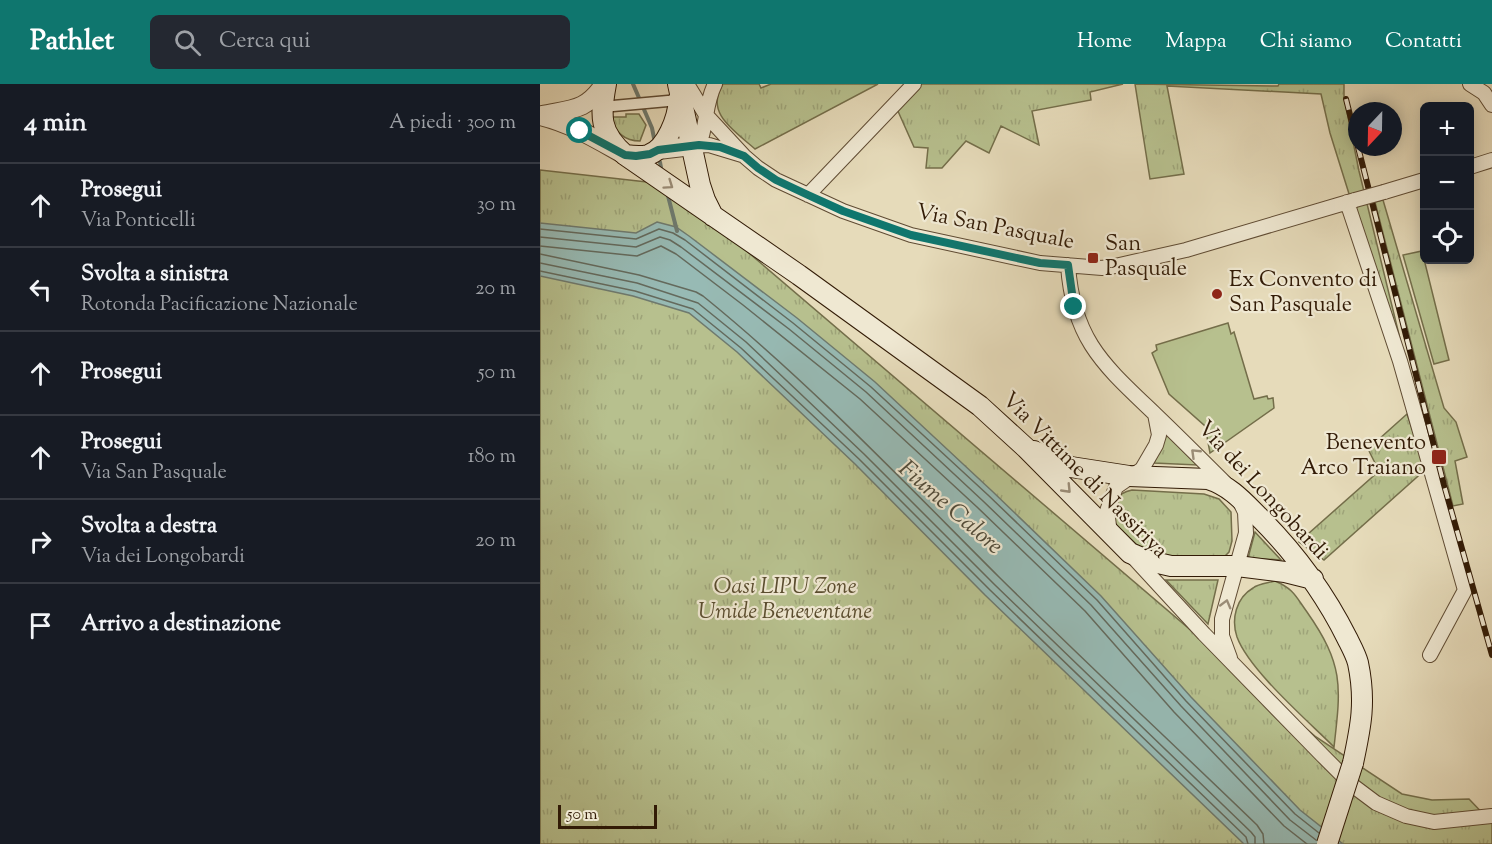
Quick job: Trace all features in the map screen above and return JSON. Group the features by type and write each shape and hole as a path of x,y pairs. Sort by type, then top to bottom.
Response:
{"main road":[{"path":"602,107 605,84"},
{"path":"681,90 705,200 713,216"},
{"path":"625,155 643,156 658,150 675,120 681,90"},
{"name":"Via Vittime di Nassiriya","path":"602,107 606,134 612,144 925,364 980,406 1026,448 1130,554"},
{"path":"1026,448 1071,467 1129,476 1208,479 1235,492"},
{"name":"Via dei Longobardi","path":"1235,492 1296,556 1313,579 1338,620 1358,660 1363,700 1360,732 1353,763 1327,844"},
{"path":"1130,554 1171,566 1237,566 1284,572 1313,579"}],"street":[{"path":"540,115 582,106 591,101 605,84"},
{"path":"695,146 705,131 710,94 715,84"},
{"path":"808,195 914,84"},
{"path":"1470,84 1484,93 1492,105"},
{"path":"602,107 681,90 744,156"},
{"path":"540,115 555,119 625,155"},
{"path":"658,150 695,146 720,147 744,156"},
{"name":"Via San Pasquale","path":"744,156 776,180 843,211 911,235 1040,263 1068,265 1114,266 1186,250 1420,181"},
{"path":"1474,167 1491,165"},
{"path":"1351,201 1400,361 1465,590 1430,655"},
{"name":"Via dei Longobardi","path":"1068,265 1074,307 1093,350 1110,371 1235,492"},
{"path":"1111,534 1107,511 1111,499 1116,487 1142,469 1156,445 1159,435 1155,414"},
{"path":"1231,660 1222,636 1222,619 1246,533 1245,512 1235,492"},
{"name":"Via Vittime di Nassiriya","path":"1130,554 1204,634 1345,778 1376,803 1406,816 1434,822 1492,816"}],"green space":[{"path":"723,84 759,84 761,88 771,84 878,84 755,149 724,121 720,113 717,104 718,94"},
{"path":"920,84 1123,84 1090,92 1091,100 1032,111 1039,145 1001,126 989,153 966,141 942,168 926,168 928,148 914,147 897,109"},
{"path":"1135,84 1278,86 1279,84 1344,84 1348,117 1348,156 1356,156 1403,351 1365,245 1330,133 1321,94 1167,86 1184,174 1150,179"},
{"path":"626,114 639,114 646,125 640,141 634,141 621,135 615,127 611,117 626,117"},
{"name":"Oasi LIPU Zone Umide Beneventane","path":"540,170 647,182 669,188 688,201 1316,737 1402,794 1432,800 1469,799 1492,823 1492,844 540,844"},
{"path":"1383,200 1444,408 1456,422 1467,457 1455,461 1463,504 1453,506 1375,202"},
{"path":"1420,251 1420,264 1425,264 1449,360 1434,364 1403,255"},
{"path":"1228,323 1231,334 1234,332 1254,399 1267,396 1268,399 1273,398 1274,408 1210,453 1205,426 1169,394 1152,353 1157,350 1156,345"},
{"path":"1407,414 1426,469 1324,560 1299,542 1379,471 1368,449"},
{"path":"1167,434 1197,465 1154,463"},
{"path":"1132,490 1204,494 1219,499 1231,512 1232,541 1229,552 1222,559 1151,554 1136,544 1112,521 1114,505 1118,497"},
{"path":"1255,532 1281,560 1248,558"},
{"path":"1166,580 1218,580 1208,624"},
{"path":"1275,581 1291,590 1297,598 1319,631 1334,662 1338,708 1334,747 1266,679 1237,637 1235,616 1242,597 1255,587"}],"water":[{"name":"Fiume Calore","path":"657,222 676,227 689,236 797,318 875,382 1101,596 1191,697 1300,810 1343,844 1244,844 985,595 855,464 737,352 689,313 633,296 540,276 540,223 636,233"}],"waterway":[{"path":"633,84 654,138"},
{"path":"660,162 662,173"},
{"path":"667,192 677,231"}],"railway":[{"path":"1346,99 1348,107"},
{"path":"1360,156 1444,485 1492,655"}],"place":[{"name":"San Pasquale","path":"1093,258"},
{"name":"Ex Convento di San Pasquale","path":"1217,294"},
{"name":"Benevento Arco Traiano","path":"1439,457"}],"route":[{"path":"580,131 625,155 636,156 658,150 699,145 720,147 744,156 776,180 808,195 843,211 911,235 1040,263 1068,265 1069,286 1074,307"}]}
